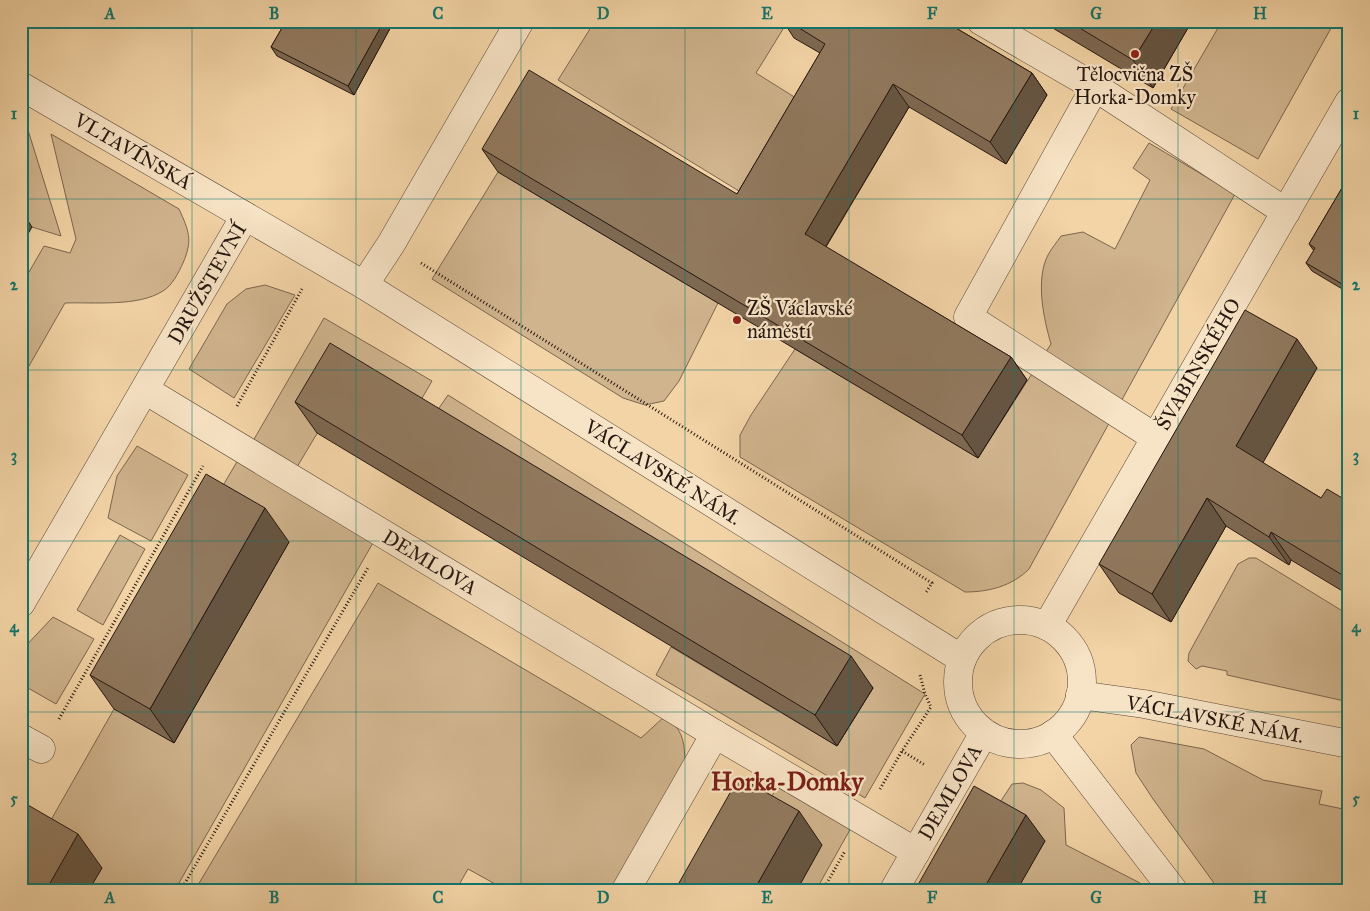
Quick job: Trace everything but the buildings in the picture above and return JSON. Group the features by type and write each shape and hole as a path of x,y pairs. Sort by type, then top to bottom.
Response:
{"street":[{"path":"364,285 391,244 520,21"},
{"path":"981,21 1095,87 1286,212"},
{"name":"VLTAVÍNSKÁ","path":"21,86 245,216"},
{"path":"1095,87 968,318 1156,438"},
{"name":"ŠVABINSKÉHO","path":"1047,626 1349,102"},
{"name":"DRUŽSTEVNÍ","path":"21,603 245,216 364,285"},
{"name":"VÁCLAVSKÉ NÁM.","path":"364,285 962,659"},
{"name":"DEMLOVA","path":"145,390 715,734 916,852"},
{"path":"1012,620 1028,620 1047,626 1070,644 1078,659 1082,674 1078,705 1070,718 1053,734 1032,743 1015,744 999,740 984,733 973,722 964,708 959,692 958,675 962,659 970,645 982,633 996,624 1012,620"},
{"name":"VÁCLAVSKÉ NÁM.","path":"1080,695 1144,704 1349,744"},
{"name":"DEMLOVA","path":"894,890 984,733"},
{"path":"626,890 715,734"},
{"path":"1053,734 1173,890"}],"path":[{"path":"391,244 932,583 908,625"},
{"path":"31,743 220,435 319,259"},
{"path":"181,890 386,536"},
{"path":"823,890 902,751 931,707 925,694 920,674"}],"shaded area":[{"path":"595,21 788,21 756,73 815,110 760,204 558,80"},
{"path":"1222,21 1335,21 1258,159 1171,109"},
{"path":"21,125 28,130 61,236 32,227 21,220"},
{"path":"51,134 179,209 185,223 189,242 181,267 172,282 166,289 153,296 129,302 65,303 21,380 21,286 44,246 70,253 76,239"},
{"path":"1149,143 1235,194 1029,569 1022,575 1000,587 983,591 965,592 740,457 740,435 751,415 795,349 978,458 1051,344 1041,288 1044,265 1048,255 1061,236 1083,232 1115,249 1150,180 1133,168"},
{"path":"498,172 718,303 679,381 664,401 645,405 623,398 432,279"},
{"path":"265,285 295,295 234,398 189,369 227,304 246,289"},
{"path":"324,318 432,381 414,412 352,375 297,467 253,441"},
{"path":"448,395 925,694 865,798 656,675 671,647 837,746 873,687 430,421"},
{"path":"137,446 188,475 151,541 108,518 117,476"},
{"path":"238,460 374,541 175,890 89,890 102,868 43,834 114,709 174,742 185,550"},
{"path":"120,535 145,549 103,625 77,610"},
{"path":"1249,558 1256,558 1349,615 1349,702 1227,675 1227,671 1202,666 1196,669 1188,661 1189,653 1238,564"},
{"path":"378,583 641,738 665,716 676,726 683,741 685,762 612,890 506,890 468,869 456,890 195,890"},
{"path":"53,617 94,639 56,704 21,684 21,651"},
{"path":"1139,737 1204,749 1263,780 1322,791 1319,804 1343,809 1347,798 1349,798 1349,890 1219,890 1136,773 1131,745"},
{"path":"1023,783 1041,790 1064,808 1066,845 1140,883 1145,890 1017,890 1045,841 993,813 1012,784"},
{"path":"779,784 851,828 816,890 797,890 822,845 763,811"}],"place":[{"name":"Tělocvična ZŠ Horka-Domky","path":"1135,54"},
{"name":"ZŠ Václavské náměstí","path":"737,320"}],"district":[{"name":"Horka-Domky","path":"787,781"}]}
